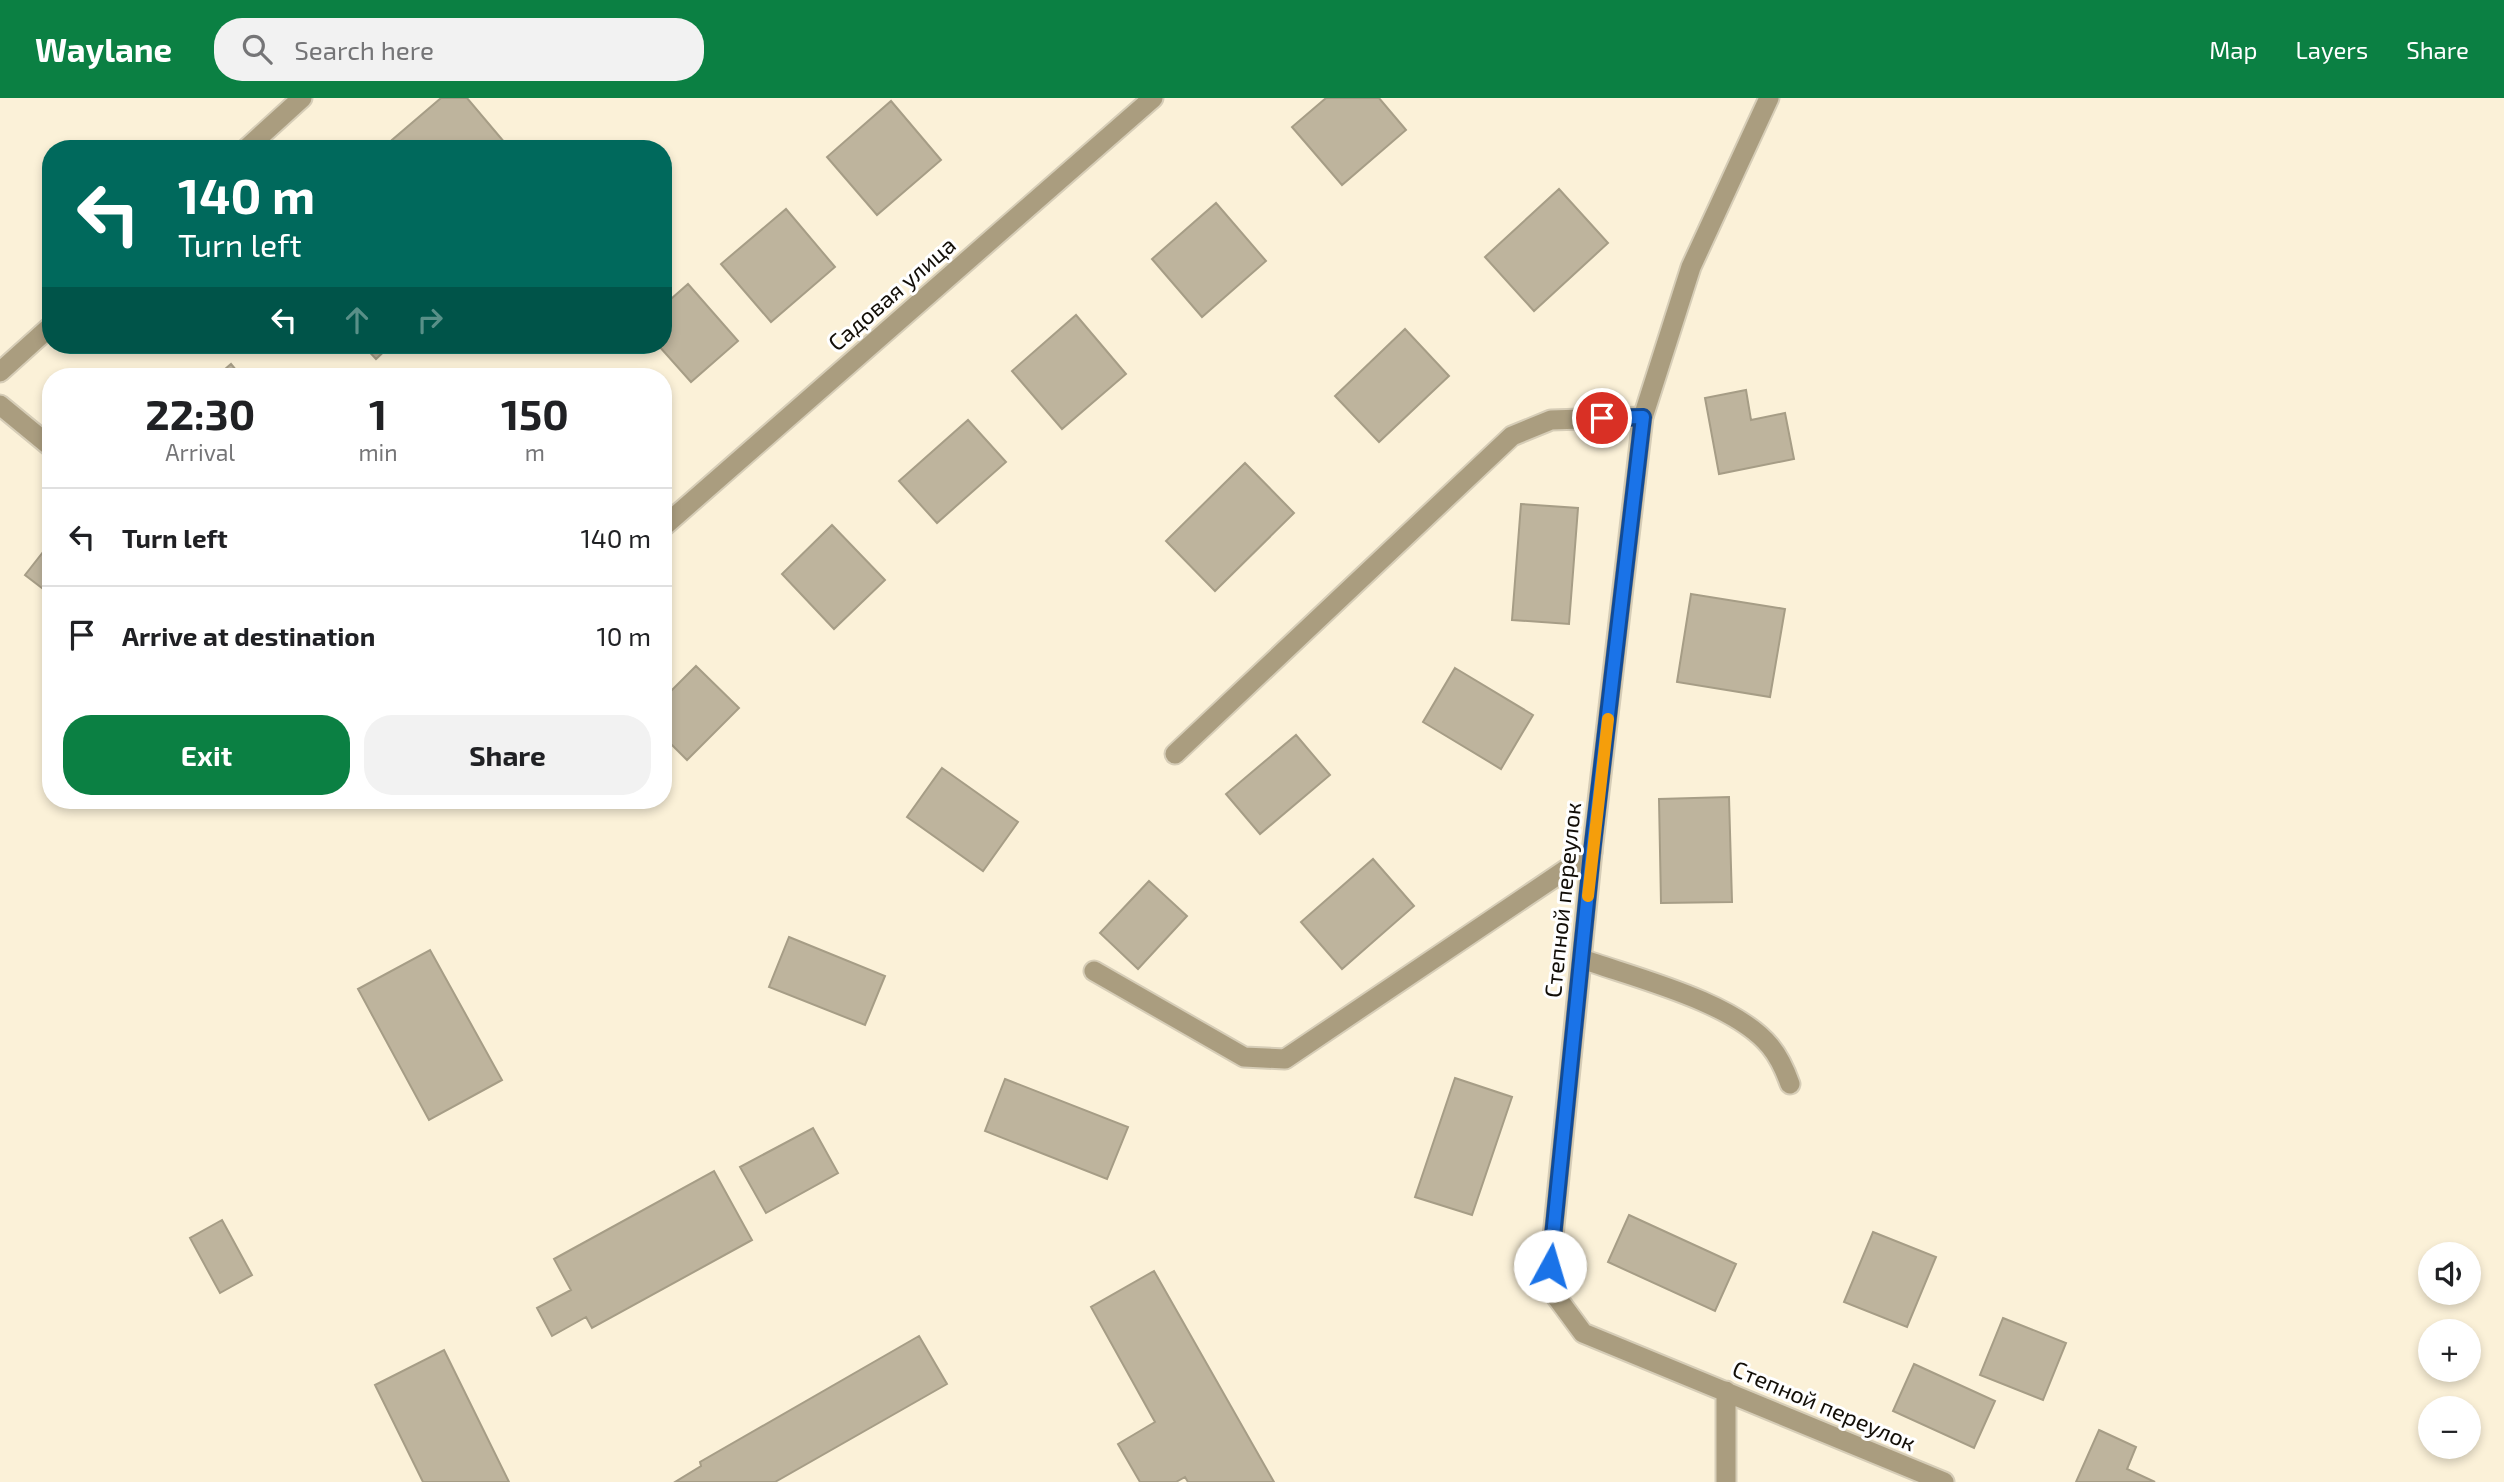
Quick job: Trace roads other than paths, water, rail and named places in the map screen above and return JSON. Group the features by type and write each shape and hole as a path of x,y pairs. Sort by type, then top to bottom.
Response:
{"street":[{"path":"256,140 302,98"},
{"name":"Садовая улица","path":"672,519 1153,98"},
{"name":"Степной переулок","path":"1769,98 1691,267 1643,417 1592,852 1550,1266 1555,1295 1583,1332 1944,1482"},
{"path":"0,372 42,334"},
{"path":"0,405 42,440"},
{"path":"1175,754 1512,436 1550,420 1643,417"},
{"path":"1094,971 1244,1058 1285,1059 1592,852"},
{"path":"1582,959 1685,995 1745,1024 1769,1044 1784,1065 1790,1084"},
{"path":"1726,1391 1726,1482"}]}
